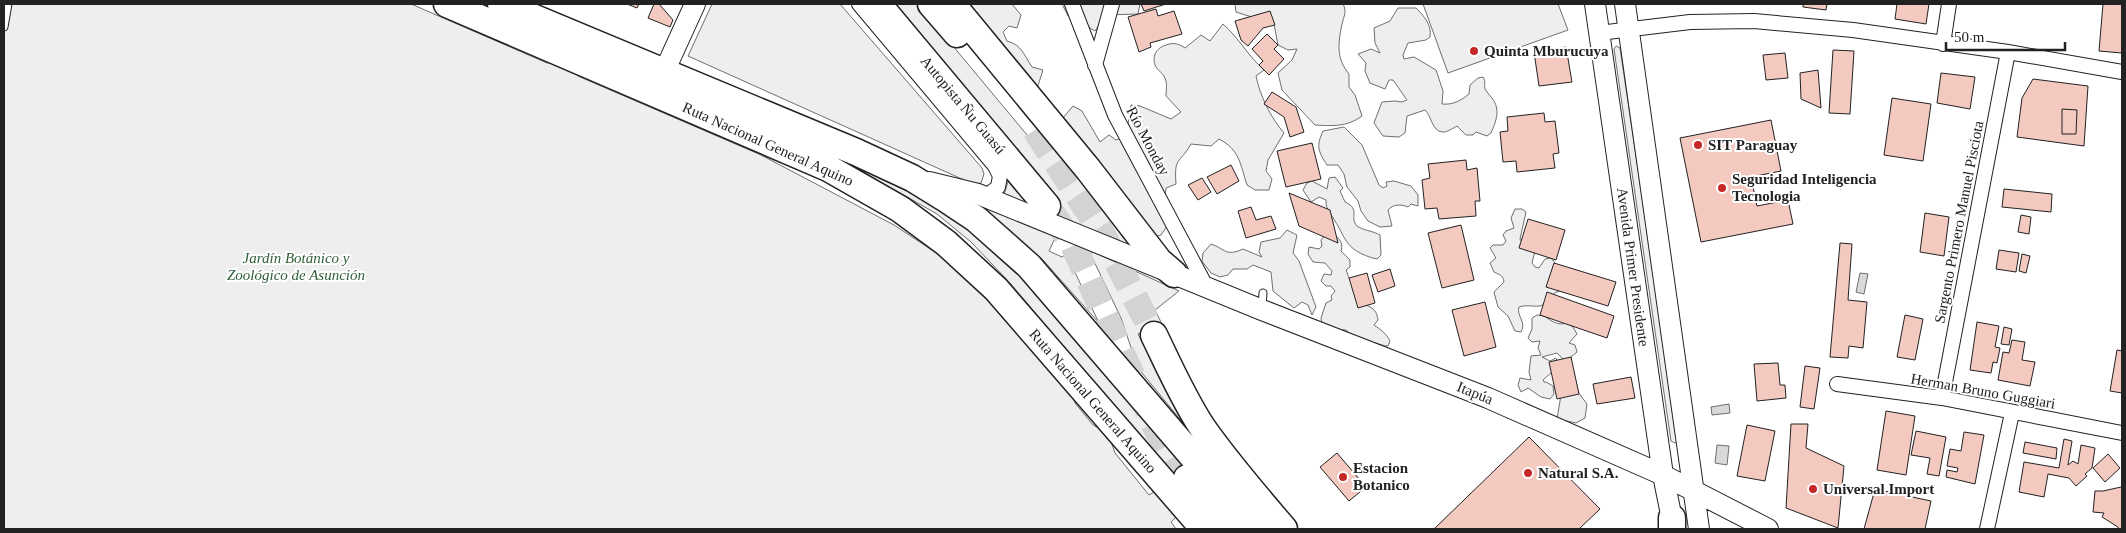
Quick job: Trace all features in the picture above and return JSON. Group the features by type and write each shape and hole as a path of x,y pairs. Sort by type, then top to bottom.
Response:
{"highway":[{"name":"Ruta Nacional General Aquino","path":"447,4 828,168 900,209 946,243 996,288 1204,529"},
{"name":"Ruta Nacional General Aquino","path":"501,4 856,152 912,178 976,219 1029,266 1255,529"},
{"name":"Autopista Ñu Guasú","path":"878,4 1047,206"},
{"path":"932,4 1035,130"},
{"path":"952,4 1088,169 1159,261 1174,274"},
{"path":"1154,335 1181,392 1201,426 1284,529"},
{"path":"1186,478 1230,529"}],"main road":[{"path":"664,72 694,4"},
{"name":"Avenida Primer Presidente","path":"1594,4 1663,475 1673,525"},
{"name":"Avenida Primer Presidente","path":"1625,4 1698,529"},
{"name":"Itapúa","path":"912,178 978,194 1208,288 1262,301 1663,475 1768,529"}],"street":[{"path":"859,4 995,166 1000,176 998,187 989,194 978,194"},
{"name":"Río Monday","path":"1072,4 1115,114 1208,288"},
{"path":"1095,65 1112,4"},
{"path":"1943,44 1950,4"},
{"path":"1599,33 1690,22 1754,21 1853,30 2008,52 2122,72"},
{"name":"Sargento Primero Manuel Pisciota","path":"1942,398 2008,52"},
{"name":"Herman Bruno Guggiari","path":"1837,384 1942,398 2122,433"},
{"path":"1987,529 2012,413"}],"lane":[{"path":"4,27 8,4"}],"green space":[{"name":"Jardín Botánico y Zoológico de Asunción","path":"4,4 411,4 547,63 564,65 578,76 761,155 894,225 959,268 1007,318 1060,384 1074,397 1075,403 1093,425 1109,436 1115,453 1149,495 1159,489 1177,516 1171,522 1176,529 4,529"},
{"path":"712,4 840,4 982,168 984,174 981,183 973,184 688,56"},
{"path":"894,4 918,4 1032,141 1048,128 1145,255 1002,195 1005,192 1009,178 1057,199 1019,151"},
{"path":"955,4 1012,4 1021,15 1017,28 1009,26 1003,32 1007,41 1019,48 1032,67 1043,70 1034,98"},
{"path":"1062,4 1140,4 1138,14 1106,15 1095,31 1068,16"},
{"path":"1235,4 1343,4 1345,11 1340,38 1340,56 1349,74 1349,87 1355,95 1362,116 1345,124 1315,125 1282,90 1278,73 1292,60 1297,49 1288,50 1278,45 1274,24 1236,12"},
{"name":"Quinta Mburucuya","path":"1423,4 1558,4 1568,30 1448,73"},
{"path":"1398,8 1416,8 1429,25 1430,37 1426,40 1408,43 1403,55 1404,59 1414,57 1436,70 1443,91 1442,104 1453,103 1463,99 1469,94 1470,85 1478,78 1483,77 1485,89 1495,102 1497,111 1493,129 1487,136 1476,132 1473,135 1466,135 1457,126 1445,132 1439,131 1425,110 1407,116 1405,133 1399,137 1383,136 1374,123 1382,102 1402,102 1407,100 1393,80 1389,80 1385,89 1370,83 1365,71 1366,63 1358,54 1371,49 1380,53 1375,43 1374,28 1390,21"},
{"path":"1223,24 1264,70 1256,76 1260,91 1270,114 1284,133 1268,160 1266,171 1272,179 1269,190 1255,190 1247,185 1238,158 1226,143 1219,139 1211,146 1191,144 1178,161 1176,184 1166,188 1164,207 1167,226 1161,235 1151,238 1057,125 1073,106 1082,111 1100,142 1109,135 1116,140 1126,136 1131,105 1140,106 1171,119 1181,112 1166,96 1166,81 1156,67 1155,53 1162,46 1169,44 1181,45 1185,48 1201,35 1210,41"},
{"path":"1616,46 1620,48 1678,440 1675,443 1671,441 1614,49"},
{"path":"1344,127 1362,145 1379,185 1383,188 1387,186 1386,182 1394,181 1411,186 1418,195 1418,206 1411,204 1408,207 1397,205 1388,210 1392,226 1380,227 1368,221 1361,211 1358,201 1347,187 1344,174 1338,165 1327,165 1322,156 1319,141 1323,131"},
{"path":"861,168 954,215 1012,261 1194,470 1178,482 1011,284 971,242 937,214 860,170"},
{"path":"1335,177 1343,188 1340,191 1345,202 1354,211 1354,220 1357,226 1380,235 1381,255 1377,259 1356,251 1346,240 1327,207 1326,200 1319,197 1311,202 1303,190 1307,183 1312,181 1327,189 1329,178"},
{"path":"981,206 1056,236 1049,251 1062,257 1066,254 1071,265 1093,252 1179,291 1155,310 1162,324 1138,334 1183,423 1138,368 1121,318 1091,255 1072,266 1099,323 1043,260"},
{"path":"1515,209 1522,209 1526,212 1520,239 1523,244 1535,251 1532,263 1535,267 1539,268 1545,259 1551,258 1555,263 1562,291 1555,293 1546,304 1519,307 1518,310 1523,325 1521,332 1515,331 1508,316 1498,307 1494,292 1504,282 1500,275 1494,272 1490,263 1496,258 1490,248 1493,245 1503,245 1506,241 1503,235 1506,231 1514,228 1511,218"},
{"path":"1287,230 1297,235 1293,253 1299,261 1316,307 1312,315 1308,305 1302,302 1294,308 1273,291 1271,272 1253,265 1247,269 1233,269 1228,275 1220,277 1211,273 1202,261 1203,253 1211,244 1229,252 1243,249 1262,257 1259,252 1261,242 1280,238"},
{"path":"1325,235 1336,236 1341,242 1341,251 1350,260 1350,267 1346,270 1349,278 1366,305 1376,313 1378,320 1374,325 1390,341 1388,346 1359,340 1346,330 1332,329 1322,324 1321,318 1326,303 1332,300 1331,296 1335,291 1331,286 1326,286 1321,281 1324,274 1331,275 1332,271 1325,263 1313,262 1308,254 1309,247 1319,249 1322,246 1321,240"},
{"path":"1537,315 1544,316 1557,323 1567,323 1573,327 1577,334 1569,343 1575,345 1577,352 1571,357 1570,366 1557,353 1542,357 1550,361 1556,358 1557,361 1553,371 1543,380 1553,386 1554,394 1550,399 1541,397 1528,388 1521,392 1518,385 1520,378 1531,380 1529,372 1531,356 1541,355 1538,348 1540,341 1532,342 1528,338 1532,329 1532,318"},
{"path":"1578,392 1587,404 1585,418 1576,423 1557,419 1561,395"}],"shaded area":[{"path":"1860,273 1868,274 1864,294 1856,292"},
{"path":"1729,404 1730,413 1712,415 1711,407"},
{"path":"1717,445 1729,446 1727,465 1715,463"}],"building":[{"path":"627,4 639,4 637,8"},
{"path":"654,4 659,4 673,20 670,27 648,18"},
{"path":"1141,4 1166,4 1144,11"},
{"path":"1803,4 1827,4 1826,10 1803,7"},
{"path":"1897,4 1929,4 1926,24 1895,19"},
{"path":"2103,4 2122,4 2122,53 2099,51"},
{"path":"1156,9 1158,16 1174,11 1182,34 1150,43 1151,47 1139,52 1128,17"},
{"path":"1270,11 1275,25 1263,28 1248,46 1241,40 1235,21"},
{"path":"1267,34 1278,45 1274,49 1284,59 1269,75 1259,65 1263,61 1252,49"},
{"path":"1566,47 1572,82 1539,86 1534,52"},
{"path":"1833,50 1854,51 1850,114 1829,113"},
{"path":"1785,53 1788,78 1766,80 1763,55"},
{"path":"1818,70 1821,108 1801,99 1800,73"},
{"path":"1941,73 1975,77 1970,109 1937,103"},
{"path":"2033,79 2088,86 2084,146 2017,137 2022,98"},
{"path":"1272,92 1296,107 1304,132 1290,137 1284,117 1264,104"},
{"path":"1892,98 1931,104 1923,161 1884,155"},
{"path":"2062,109 2077,110 2076,134 2062,134"},
{"path":"1544,113 1545,122 1555,121 1559,153 1553,154 1555,168 1517,172 1516,161 1503,162 1500,132 1508,131 1507,117"},
{"name":"Seguridad Inteligencia Tecnologia","path":"1771,120 1781,171 1751,177 1757,206 1788,200 1793,224 1701,242 1680,138"},
{"path":"1312,143 1321,179 1286,187 1277,151"},
{"path":"1466,160 1467,170 1477,168 1480,201 1475,201 1476,216 1439,219 1437,208 1425,209 1422,180 1430,178 1428,164"},
{"path":"1231,165 1239,181 1217,194 1207,177"},
{"path":"1202,178 1211,192 1198,200 1188,185"},
{"path":"2004,189 2052,194 2051,212 2002,207"},
{"path":"1289,193 1330,210 1338,243 1299,226"},
{"path":"1251,207 1256,220 1271,216 1276,229 1246,238 1238,211"},
{"path":"1925,213 1949,217 1944,256 1920,252"},
{"path":"2021,215 2031,217 2029,234 2018,232"},
{"path":"1528,219 1565,230 1556,260 1519,248"},
{"path":"1461,225 1474,280 1442,288 1428,233"},
{"path":"1840,243 1852,244 1848,300 1867,302 1863,348 1849,346 1848,358 1830,357"},
{"path":"1999,250 2019,253 2016,272 1996,269"},
{"path":"2022,254 2030,256 2026,273 2019,271"},
{"path":"1554,263 1616,282 1608,306 1546,287"},
{"path":"1390,269 1395,286 1378,292 1372,275"},
{"path":"1367,273 1375,303 1358,308 1349,278"},
{"path":"1547,292 1614,316 1607,338 1540,315"},
{"path":"1485,302 1496,347 1464,356 1452,310"},
{"path":"1905,315 1923,319 1915,360 1897,357"},
{"path":"1977,322 1999,326 1995,347 2000,348 1997,363 1993,362 1991,373 1970,370"},
{"path":"2004,327 2012,329 2009,345 2001,344"},
{"path":"2012,340 2025,342 2022,360 2035,362 2030,386 1998,380 2003,352 2009,353"},
{"path":"2117,350 2122,351 2122,393 2110,391"},
{"path":"1571,357 1579,394 1557,399 1549,362"},
{"path":"1778,363 1780,385 1785,385 1786,398 1757,401 1754,364"},
{"path":"1805,366 1820,368 1814,409 1800,407"},
{"path":"1631,377 1635,398 1597,404 1593,384"},
{"path":"1886,411 1915,416 1906,475 1877,470"},
{"path":"1791,424 1808,424 1806,448 1844,466 1838,528 1786,508"},
{"path":"1747,425 1775,431 1765,481 1737,476"},
{"path":"1916,431 1946,437 1939,476 1927,474 1930,458 1911,455"},
{"path":"1964,432 1984,435 1975,484 1946,477 1947,470 1957,472 1958,468 1947,466 1950,449 1961,451"},
{"name":"Natural S.A.","path":"1529,437 1600,509 1579,529 1434,529"},
{"path":"2064,439 2072,441 2068,465 2073,461 2078,464 2081,445 2095,448 2092,468 2085,474 2087,476 2076,486 2069,478 2048,474 2044,497 2019,492 2024,462 2059,468"},
{"path":"2025,442 2057,448 2056,459 2023,453"},
{"name":"Estacion Botanico","path":"1337,453 1366,487 1349,501 1320,467"},
{"path":"2108,454 2120,468 2105,482 2093,468"},
{"path":"2121,487 2122,529 2118,529 2118,527 2102,517 2104,513 2093,512 2095,491"},
{"path":"1875,489 1931,501 1925,529 1864,529"}],"tunnel":[{"path":"1035,130 1102,233 1154,335"},
{"path":"1052,213 1073,245 1160,437 1187,478"}],"place":[{"name":"Quinta Mburucuya","path":"1474,51"},
{"name":"SIT Paraguay","path":"1698,145"},
{"name":"Seguridad Inteligencia Tecnologia","path":"1722,188"},
{"name":"Natural S.A.","path":"1528,473"},
{"name":"Estacion Botanico","path":"1343,477"},
{"name":"Universal Import","path":"1813,489"}]}
